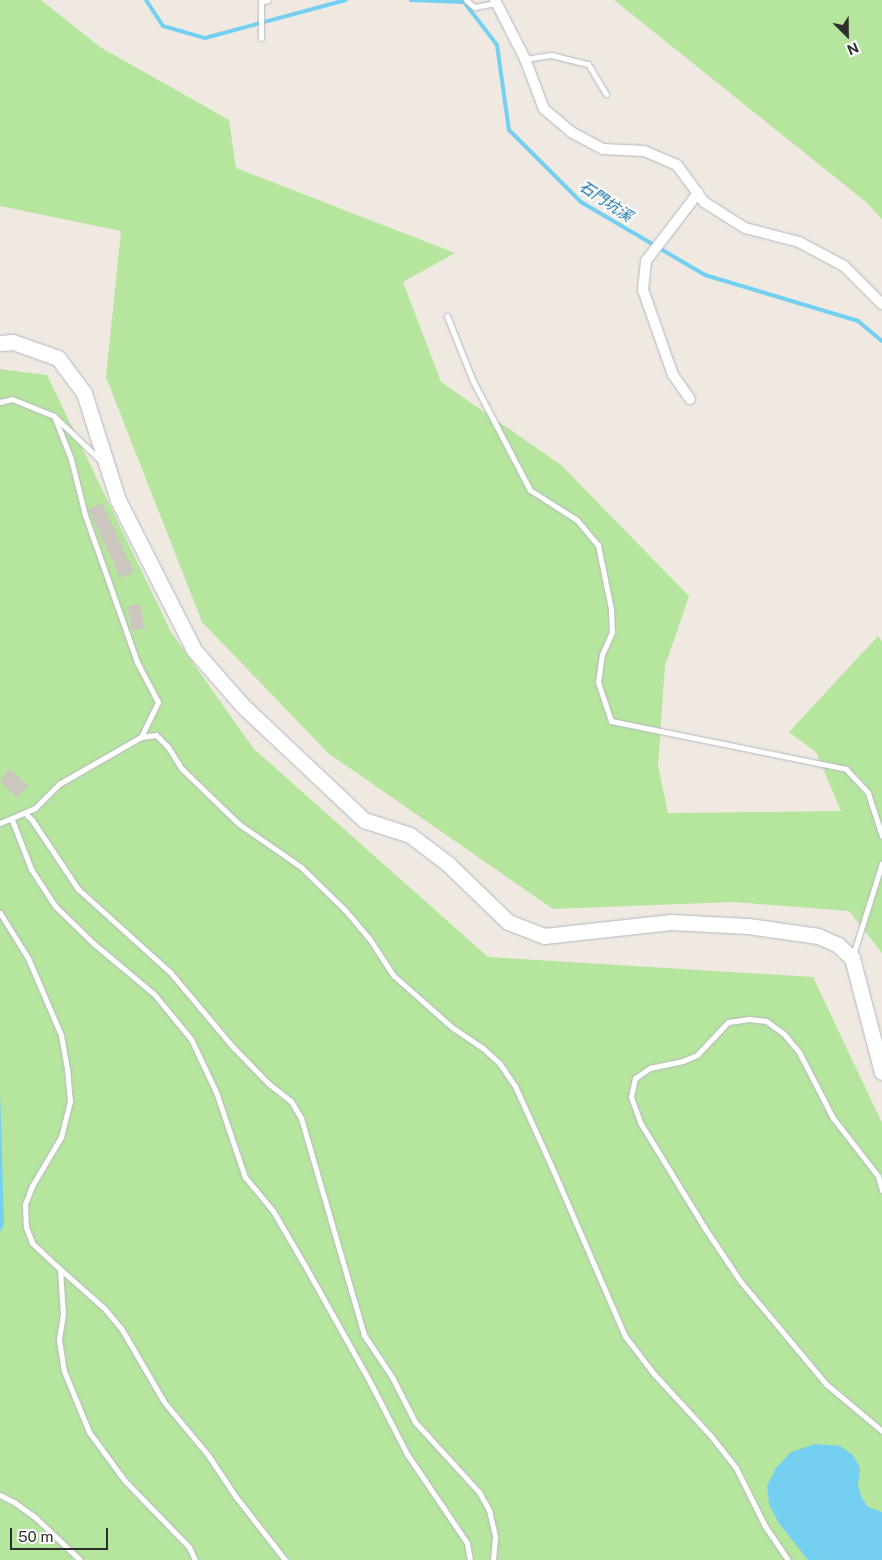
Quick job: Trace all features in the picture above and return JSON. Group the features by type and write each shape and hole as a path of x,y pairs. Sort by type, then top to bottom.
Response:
{"street":[{"path":"496,2 525,59 544,109 571,132 603,149 644,151 677,165 704,202 745,228 799,242 844,266 882,304"},
{"path":"690,399 673,375 643,290 646,261 698,193"},
{"path":"0,343 13,342 58,358 84,394 118,500 194,650 243,706 364,820 410,835 448,864 508,922 544,936 671,922 748,926 818,936 838,945 852,958 882,1072"}],"lane":[{"path":"261,38 261,2 268,0"},
{"path":"466,0 474,7 496,2"},
{"path":"525,59 551,55 588,64 606,94"},
{"path":"447,316 473,381 530,490 578,520 598,545 611,609 612,632 602,654 598,682 611,721 846,769 868,792 882,836"},
{"path":"0,402 12,399 54,416 107,466"},
{"path":"54,416 71,459 85,515 136,662 158,702 141,737"},
{"path":"0,823 12,820 35,808 58,784 141,737 156,735 168,747 182,769 239,824 301,867 346,911 369,938 393,975 453,1028 483,1048 500,1064 515,1086 625,1336 654,1374 712,1436 736,1468 764,1526 788,1560"},
{"path":"25,813 32,820 78,888 170,972 232,1046 269,1084 291,1101 301,1118 364,1335 392,1377 415,1422 479,1492 489,1510 495,1538 493,1560"},
{"path":"12,820 31,868 55,906 93,943 154,994 191,1039 216,1092 245,1177 273,1212 304,1264 370,1382 407,1454 468,1543 470,1560"},
{"path":"852,958 882,863"},
{"path":"0,913 28,958 61,1035 68,1068 70,1101 61,1137 32,1186 25,1204 26,1228 32,1244 104,1308 121,1328 164,1402 208,1455 236,1497 285,1560"},
{"path":"882,1190 878,1176 833,1118 798,1052 784,1034 766,1021 749,1019 728,1022 696,1055 683,1061 650,1068 635,1078 632,1097 641,1124 699,1219 741,1282 826,1384 882,1431"},
{"path":"60,1269 63,1314 59,1340 64,1371 89,1432 125,1481 189,1547 195,1560"},
{"path":"0,1495 14,1502 36,1518 80,1560"}],"green space":[{"path":"0,0 41,0 100,47 229,120 236,168 455,253 403,282 441,382 561,465 689,596 665,666 658,766 668,813 841,811 816,752 789,732 878,636 882,641 882,953 849,911 733,902 553,909 328,753 202,622 106,377 121,231 0,206"},
{"path":"614,0 882,0 882,219 866,202"},
{"path":"0,369 47,375 171,632 254,749 488,957 813,977 882,1123 882,1560 0,1560"}],"water":[{"path":"0,1091 4,1224 0,1232"},
{"path":"815,1444 840,1446 853,1455 860,1468 858,1486 862,1498 868,1507 882,1512 882,1560 808,1560 778,1522 769,1504 767,1486 776,1468 791,1452"}],"building":[{"path":"102,503 134,572 121,578 88,509"},
{"path":"140,604 145,629 132,631 127,606"},
{"path":"10,769 28,786 17,798 0,782"}],"waterway":[{"name":"石門坑溪","path":"146,0 163,26 205,38 346,0"},
{"name":"石門坑溪","path":"411,0 464,2 497,45 509,130 581,202 705,275 858,321 882,341"}]}
